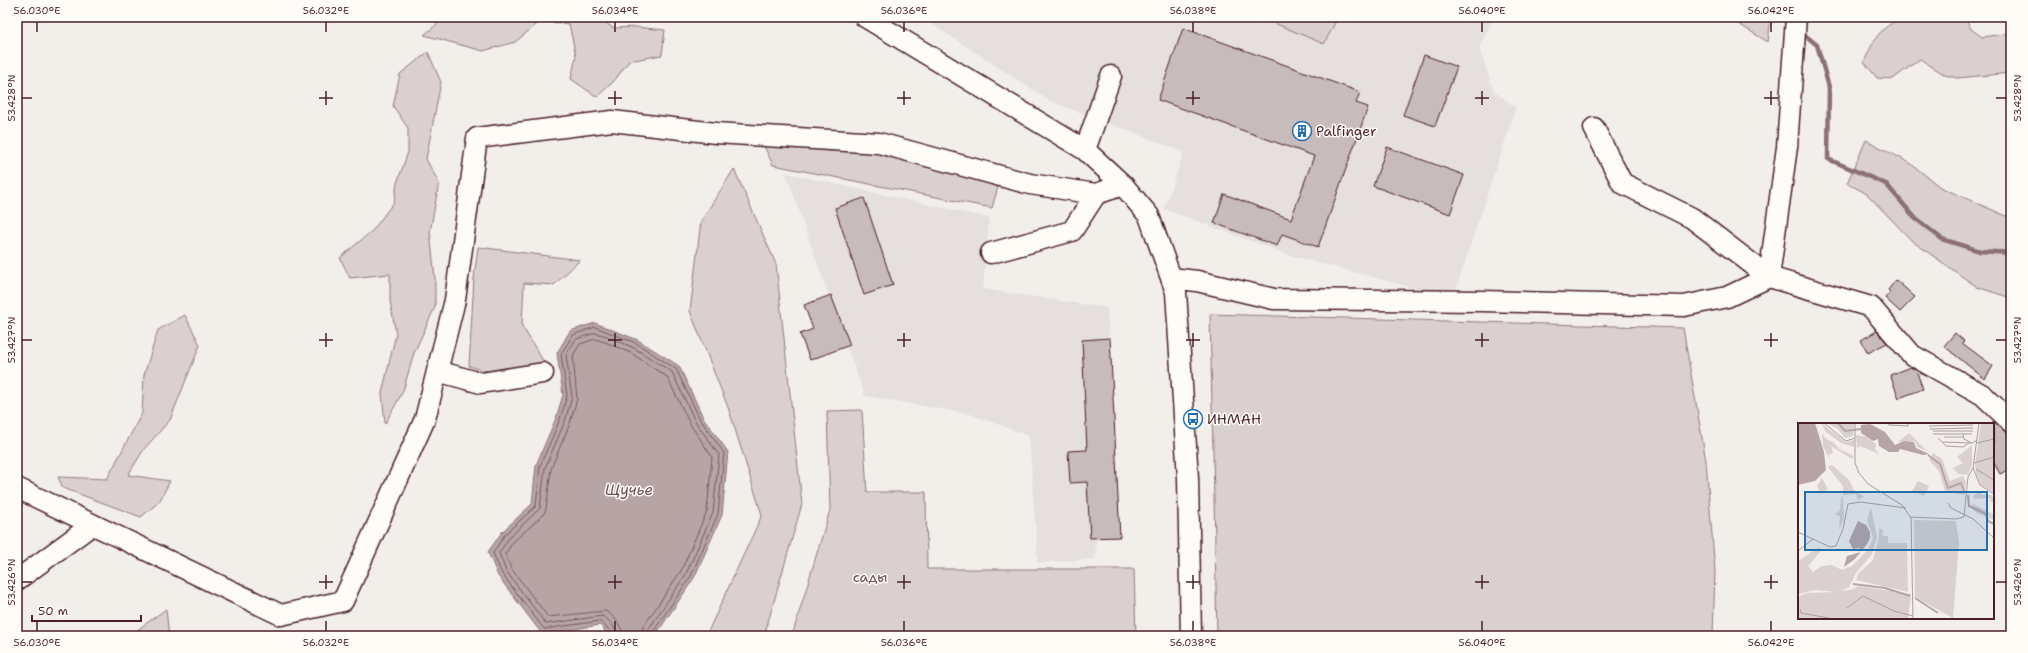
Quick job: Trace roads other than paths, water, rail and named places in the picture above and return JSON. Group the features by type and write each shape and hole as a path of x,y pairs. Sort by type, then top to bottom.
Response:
{"street":[{"path":"865,17 1085,150 1123,185 1149,216 1176,292 1188,478 1191,636"},
{"path":"1769,277 1787,147 1796,17"},
{"path":"1085,150 1111,76"},
{"path":"17,488 280,615 343,601 425,419 455,300 477,138 612,121 716,134 879,143 1030,184 1096,194 1123,185"},
{"path":"1594,128 1622,183 1692,218 1769,277 1872,307 1912,355 1983,395 2011,422"},
{"path":"991,254 1072,231 1096,194"},
{"path":"1171,278 1197,281 1274,299 1483,301 1684,306 1727,297 1769,277"},
{"path":"437,371 481,383 543,373"},
{"path":"17,580 92,525"}],"water":[{"name":"Щучье","path":"595,323 638,340 679,366 703,417 728,452 722,515 694,578 655,636 609,636 600,625 542,634 498,576 488,552 502,532 532,504 536,465 556,418 563,395 557,353 570,331"}],"waterway":[{"path":"1800,31 1817,45 1829,87 1828,159 1886,184 1916,219 1942,239 1980,251 2011,253"}],"place":[{"name":"Palfinger","path":"1302,131"},
{"name":"ИНМАН","path":"1193,419"}],"park label":[{"name":"сады","path":"870,577"}]}
